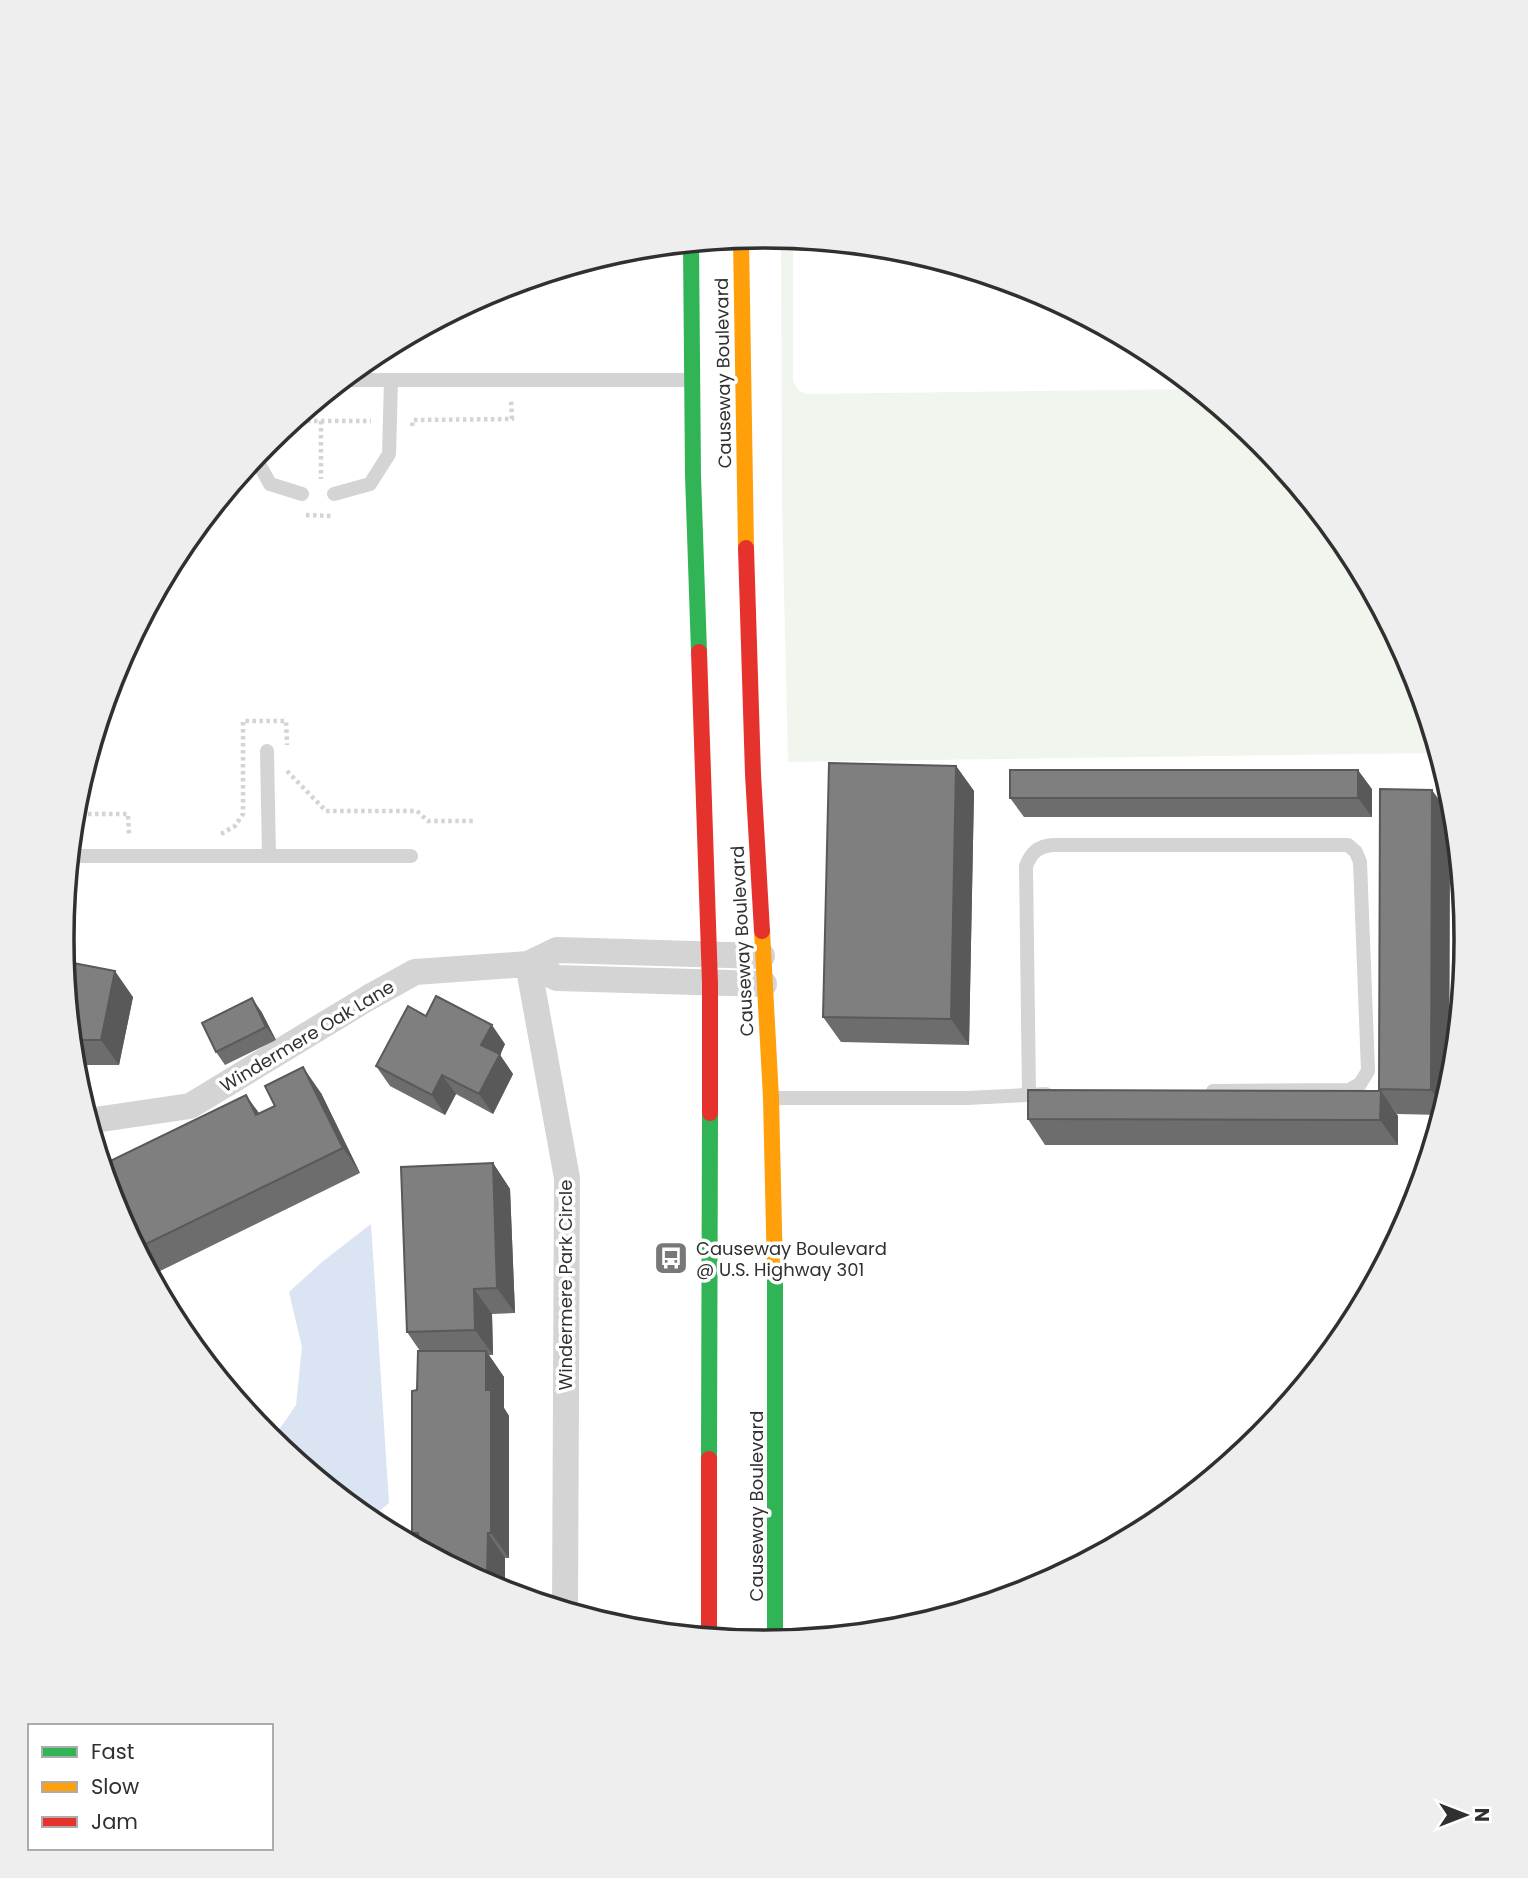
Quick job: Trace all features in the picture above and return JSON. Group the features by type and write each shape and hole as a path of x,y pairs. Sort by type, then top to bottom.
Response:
{"main road":[{"name":"Causeway Boulevard","path":"741,249 743,466 753,774 771,1098 775,1270 775,1630"},
{"name":"Causeway Boulevard","path":"691,252 694,475 710,984 709,1627"}],"street":[{"name":"Windermere Oak Lane","path":"97,1120 190,1106 415,972 528,964 556,950 762,956"},
{"name":"Windermere Oak Lane","path":"528,964 558,978 764,984"},
{"name":"Windermere Park Circle","path":"528,964 567,1178 565,1600"}],"lane":[{"path":"359,380 693,380"},
{"path":"334,494 369,484 389,454 391,380"},
{"path":"261,467 271,484 302,494"},
{"path":"267,751 269,856"},
{"path":"1029,1095 1026,866 1031,853 1053,845 1348,845 1356,852 1360,862 1368,1071 1360,1084 1349,1090 1198,1091"},
{"path":"78,856 411,856"},
{"path":"771,1098 967,1098 1067,1093"}],"path":[{"path":"411,433 413,420 512,419 511,396"},
{"path":"308,421 379,421"},
{"path":"321,421 321,479"},
{"path":"297,515 340,515"}],"shaded area":[{"path":"781,249 793,249 793,381 799,391 808,394 1184,391 1252,451 1283,484 1338,555 1362,594 1402,675 1429,753 788,762 782,503"},
{"path":"371,1224 389,1503 379,1512 344,1487 279,1430 296,1405 302,1347 289,1292"}],"building":[{"path":"829,763 956,766 951,1019 823,1017"},
{"path":"1010,770 1358,770 1358,798 1010,798"},
{"path":"1380,789 1432,790 1431,1090 1379,1089"},
{"path":"75,963 115,971 101,1040 81,1040"},
{"path":"436,996 492,1025 481,1045 500,1054 479,1094 442,1075 432,1095 376,1066 408,1006 426,1016"},
{"path":"252,998 266,1027 216,1052 202,1023"},
{"path":"303,1067 343,1148 145,1244 110,1161 246,1095 256,1115 275,1106 265,1086"},
{"path":"1028,1090 1381,1091 1380,1120 1028,1119"},
{"path":"493,1163 497,1288 474,1289 475,1330 407,1332 401,1167"},
{"path":"418,1351 486,1351 486,1390 491,1390 491,1533 488,1533 487,1571 419,1537 418,1533 412,1533 412,1391 417,1390"}],"traffic: fast":[{"path":"691,252 693,475 699,652"},
{"path":"709,1459 710,1113"},
{"path":"775,1274 775,1630"}],"traffic: slow":[{"path":"741,249 746,548"},
{"path":"762,931 771,1098 775,1274"}],"traffic: jam":[{"path":"746,548 753,774 762,931"},
{"path":"699,652 710,984 710,1113"},
{"path":"709,1459 709,1627"}],"place":[{"name":"Causeway Boulevard @ U.S. Highway 301","path":"671,1258"}]}
